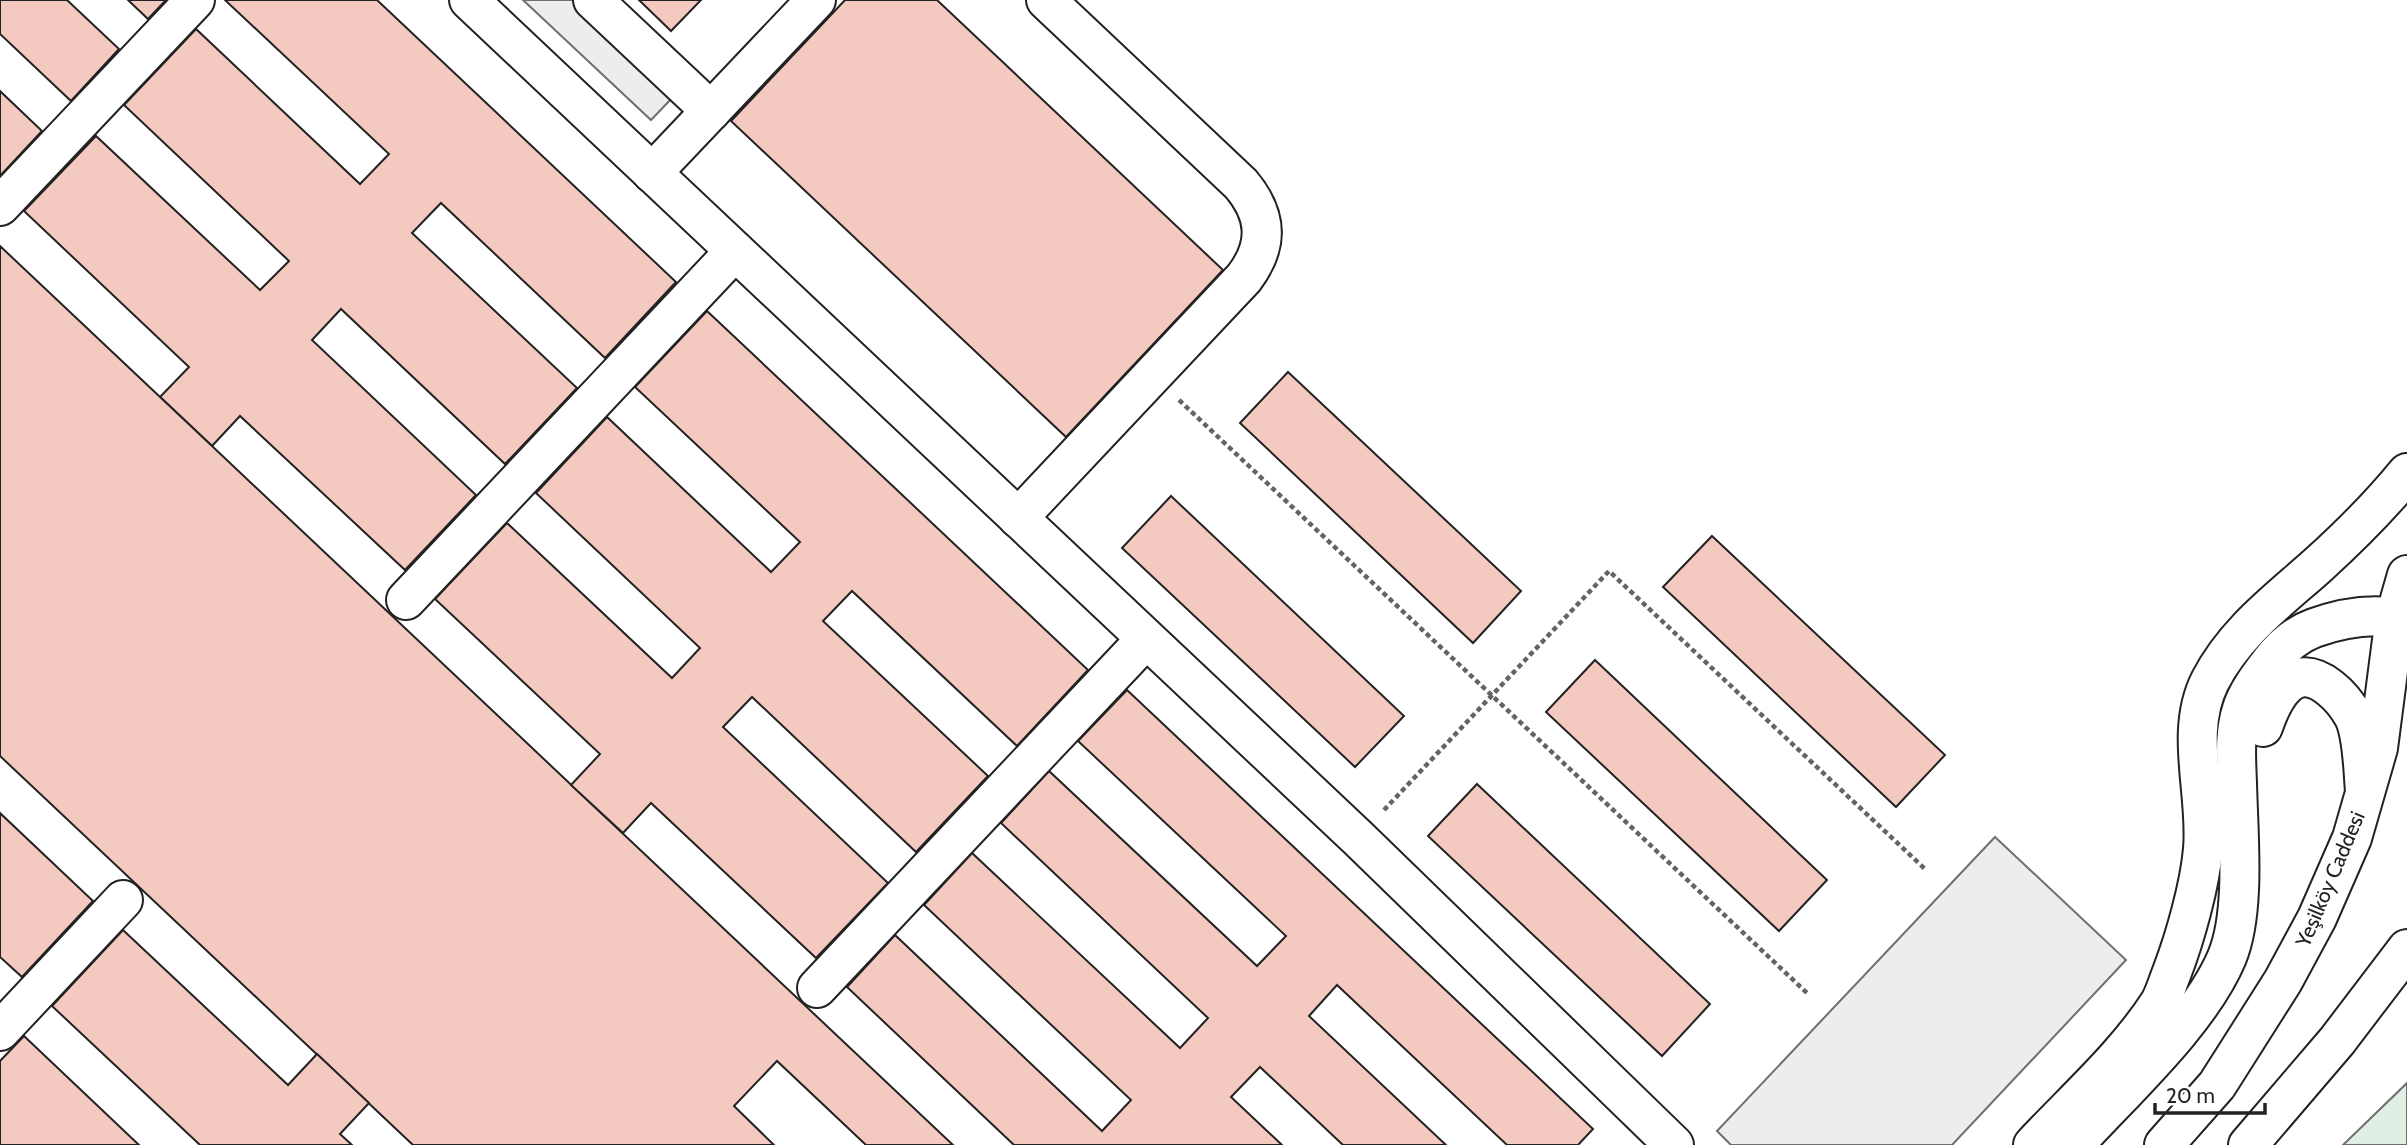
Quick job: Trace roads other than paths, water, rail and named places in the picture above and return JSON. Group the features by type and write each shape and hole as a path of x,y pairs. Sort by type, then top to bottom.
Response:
{"main road":[{"path":"0,206 195,0"},
{"path":"469,0 1358,838 1669,1143"},
{"path":"593,0 711,111"},
{"path":"652,173 816,0"},
{"path":"1018,518 1251,270 1262,237 1259,213 1241,184 1046,0"},
{"path":"406,600 735,251"},
{"path":"2033,1145 2129,1043 2161,1000 2182,944 2203,848 2198,733 2202,700 2210,681 2234,644 2252,623 2333,551 2407,473"},
{"name":"Yeşilköy Caddesi","path":"2164,1145 2217,1085 2283,981 2317,918 2352,838 2378,748 2407,575"},
{"path":"2074,1145 2194,1012 2228,955 2237,914 2239,849 2235,747 2242,708 2257,679 2276,655 2298,634 2332,622 2372,615 2401,618"},
{"path":"817,988 1146,639"},
{"path":"2239,849 2251,770 2263,726 2275,698 2291,681 2301,677 2321,682 2345,703 2355,719 2362,752 2365,791"},
{"path":"0,1031 123,900"},
{"path":"2248,1145 2337,1041 2407,950"}]}
